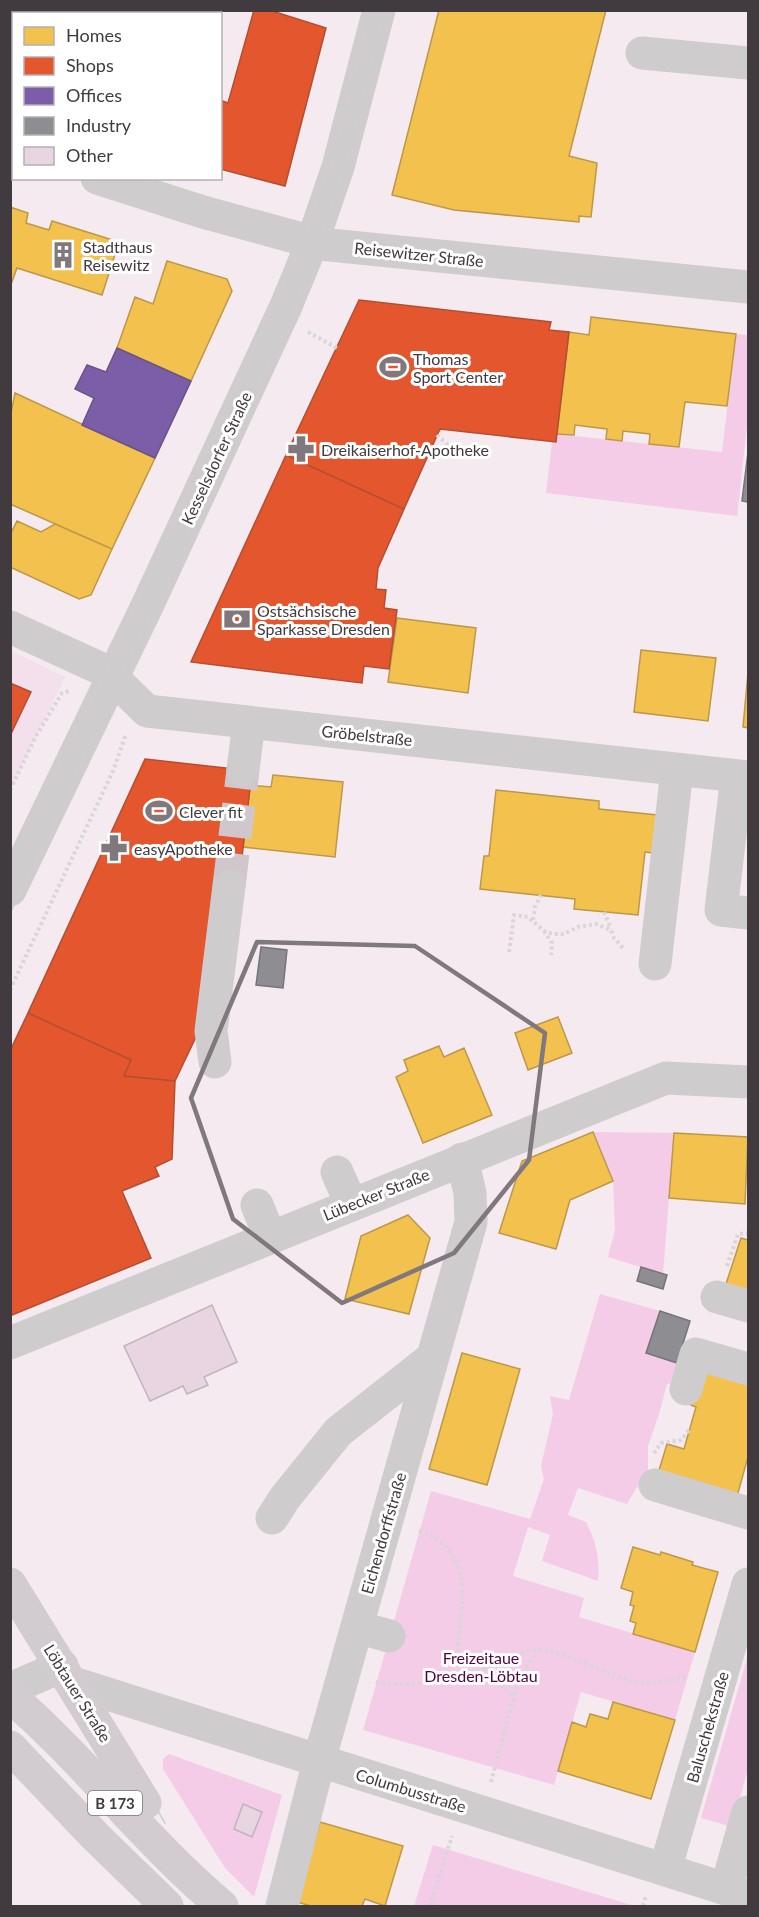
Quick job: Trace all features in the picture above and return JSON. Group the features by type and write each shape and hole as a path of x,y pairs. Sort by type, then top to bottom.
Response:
{"main road":[{"name":"Löbtauer Straße","path":"10,1584 145,1803"},
{"name":"B 173","path":"10,1696 69,1752 174,1864 222,1906"},
{"name":"B 173","path":"10,1747 104,1845 167,1906"}],"street":[{"name":"Kesselsdorfer Straße","path":"10,890 112,679 271,339 312,243 338,167 379,10"},
{"path":"642,53 748,63"},
{"name":"Reisewitzer Straße","path":"103,180 203,212 312,243 748,287"},
{"name":"Gröbelstraße","path":"10,627 106,671 147,711 743,777"},
{"path":"243,770 249,722"},
{"path":"641,958 677,770"},
{"path":"743,777 720,910 748,913"},
{"path":"215,1062 211,1031 229,886"},
{"name":"Lübecker Straße","path":"10,1343 666,1078 748,1082"},
{"name":"Eichendorffstraße","path":"282,1906 343,1673 471,1222 470,1193 462,1159"},
{"path":"337,1172 351,1204"},
{"path":"257,1204 270,1237"},
{"path":"717,1296 748,1306"},
{"path":"686,1389 696,1354 748,1369"},
{"path":"272,1518 284,1499 338,1432 432,1358"},
{"path":"655,1485 748,1513"},
{"name":"Baluschekstraße","path":"665,1870 748,1584"},
{"path":"357,1627 389,1636"},
{"path":"10,1689 68,1675"},
{"name":"Columbusstraße","path":"68,1675 319,1761 737,1893"},
{"path":"737,1893 748,1812"}],"path":[{"path":"437,435 450,447"},
{"path":"533,921 535,907 541,895"},
{"path":"604,912 614,938 641,958"},
{"path":"509,952 514,915 528,917 544,931 552,943 551,955"},
{"path":"544,931 564,934 578,927 596,924 611,930"},
{"path":"717,1296 738,1234 748,1233"},
{"path":"386,1522 432,1534 452,1556 461,1574 463,1586 458,1641 459,1657 470,1672"},
{"path":"343,1673 377,1683 423,1684 484,1668 535,1650 559,1654 638,1683 687,1677 719,1686"},
{"path":"430,1906 471,1809 495,1767 519,1678 534,1656 535,1650"},
{"path":"484,1668 513,1697"}],"highlighted area":[{"path":"257,942 415,946 545,1033 529,1160 454,1253 342,1303 233,1219 191,1098"}],"shaded area":[{"path":"11,651 65,677 11,787"}],"green space":[{"path":"11,10 107,10 107,12 12,12 12,93 10,92"},
{"path":"736,334 748,335 748,418 737,516 546,493 552,442 556,441 557,434 722,452"},
{"path":"593,1132 674,1133 663,1274 608,1257 615,1230 613,1181"},
{"name":"Freizeitaue Dresden-Löbtau","path":"600,1294 660,1311 646,1353 677,1363 670,1384 667,1384 648,1446 648,1477 637,1487 627,1504 578,1488 568,1515 586,1522 595,1543 598,1558 598,1581 542,1561 550,1535 528,1527 513,1576 584,1598 579,1617 695,1652 675,1720 581,1692 554,1785 363,1730 431,1491 530,1519 544,1479 541,1466 553,1414 550,1396 569,1400"},
{"path":"748,1655 748,1769 732,1827 701,1818"},
{"path":"169,1754 282,1795 254,1897 225,1868 163,1769 163,1759"},
{"path":"433,1845 635,1906 414,1906"}],"building: Homes":[{"path":"439,10 606,10 569,156 597,163 591,217 579,216 579,222 454,210 392,195"},
{"name":"Stadthaus Reisewitz","path":"10,207 28,213 26,223 49,230 52,221 119,242 102,295 17,268 10,287"},
{"path":"167,261 227,279 232,291 191,381 117,348 135,297 153,304"},
{"path":"591,317 736,334 727,406 685,402 679,447 649,444 650,434 623,431 622,441 606,439 607,429 575,425 574,435 557,434 569,332 589,335"},
{"path":"15,393 155,458 112,549 10,504 10,418"},
{"path":"17,521 41,532 55,524 112,549 91,595 79,599 10,567 10,535"},
{"path":"397,618 476,628 468,693 388,682"},
{"path":"641,650 716,658 708,721 634,712"},
{"path":"748,673 748,728 743,727"},
{"path":"273,775 343,782 335,857 243,847 250,785 271,787"},
{"path":"496,790 599,801 599,809 657,815 653,853 645,852 638,915 574,909 575,899 480,889 484,856 489,856"},
{"path":"558,1017 572,1053 528,1070 515,1033"},
{"path":"439,1046 444,1057 464,1048 492,1115 423,1143 396,1077 408,1071 404,1060"},
{"path":"593,1132 613,1181 570,1200 556,1249 499,1233 522,1161"},
{"path":"674,1133 748,1137 745,1204 669,1198"},
{"path":"408,1215 430,1238 409,1314 345,1299 361,1236"},
{"path":"741,1238 748,1240 748,1297 724,1290"},
{"path":"462,1353 520,1369 487,1485 429,1469"},
{"path":"706,1365 748,1377 748,1457 736,1500 657,1477 667,1444 684,1449 696,1407 691,1405"},
{"path":"633,1547 660,1555 661,1552 693,1562 692,1565 718,1572 695,1652 633,1634 636,1623 630,1621 634,1606 630,1605 633,1592 621,1588"},
{"path":"613,1702 675,1720 651,1799 558,1771 572,1722 586,1727 590,1714 608,1719"},
{"path":"320,1822 403,1846 385,1906 365,1899 362,1906 311,1906 297,1902"}],"building: Shops":[{"path":"254,10 269,10 326,28 285,186 222,170 222,101 228,103"},
{"path":"359,300 551,322 549,330 569,332 556,442 440,429 404,509 286,455"},
{"path":"286,455 404,509 378,568 376,589 386,590 384,608 397,610 389,669 364,666 362,683 191,662"},
{"path":"10,683 31,692 10,736"},
{"path":"145,759 252,771 238,891 207,1014 175,1081 124,1076 131,1060 28,1013"},
{"path":"28,1013 131,1060 124,1076 175,1081 172,1159 155,1167 159,1176 122,1191 151,1258 10,1316 10,1051"}],"building: Offices":[{"path":"117,348 191,381 155,458 82,425 94,398 75,389 87,365 106,372"}],"building: Industry":[{"path":"748,452 748,502 742,501"},
{"path":"261,947 287,950 283,988 256,985"},
{"path":"641,1267 667,1275 663,1289 637,1281"},
{"path":"660,1311 690,1321 677,1363 646,1353"}],"building: Other":[{"path":"212,1305 237,1362 204,1377 208,1385 187,1394 183,1386 150,1401 124,1346"},
{"path":"243,1804 262,1812 252,1837 234,1829"}],"tunnel":[{"path":"229,886 243,770"}],"tram line":[{"path":"10,869 106,671 303,241 332,161 371,10"},
{"path":"10,914 292,310 320,244 348,157 385,10"},
{"path":"10,1569 85,1687 165,1823"},
{"path":"10,1599 123,1782"}],"place":[{"name":"Stadthaus Reisewitz","path":"63,255"},
{"name":"Thomas Sport Center","path":"393,367"},
{"name":"Dreikaiserhof-Apotheke","path":"301,449"},
{"name":"Ostsächsische Sparkasse Dresden","path":"237,619"},
{"name":"Clever fit","path":"159,811"},
{"name":"easyApotheke","path":"114,848"}]}
